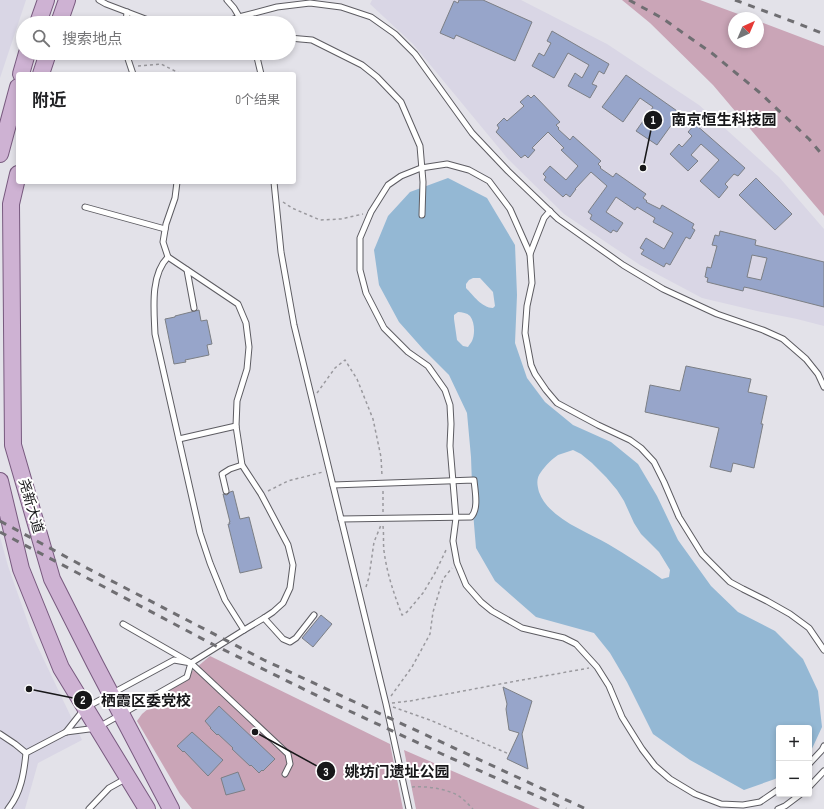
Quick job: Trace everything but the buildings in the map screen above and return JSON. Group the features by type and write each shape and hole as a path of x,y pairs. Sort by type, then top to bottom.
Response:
{"main road":[{"path":"40,16 46,0"},
{"path":"61,16 67,0"},
{"path":"22,72 25,60"},
{"path":"42,72 46,60"},
{"path":"0,154 16,94"},
{"name":"尧新大道","path":"16,183 11,204 14,445 52,579 121,715 171,809"},
{"name":"尧新大道","path":"0,481 21,569 61,668 147,809"}],"lane":[{"path":"99,0 138,16"},
{"path":"228,0 238,16"},
{"path":"243,16 277,7 310,4 341,7 371,17 395,34 415,54 472,133 508,171 558,219 623,265 663,289 717,314 763,330 783,339 806,359 818,374 824,387"},
{"path":"127,12 127,16"},
{"path":"296,39 312,40 362,65 377,77 401,102 420,146 422,215"},
{"path":"128,60 132,72"},
{"path":"258,60 261,72"},
{"path":"776,791 760,802 743,805 721,804 695,794 670,779 655,766 642,749 622,717 609,686 597,667 576,644 564,638 522,628 492,611 466,585 457,563 453,541 456,518 450,446 450,404 445,390 428,366 408,352 384,328 366,293 360,270 360,238 371,212 388,185 401,176 421,168 447,164 469,170 488,181 510,209 530,254 532,284 527,306 525,333 534,374 557,403 630,440 641,448 654,462 679,517 702,554 730,582 790,614 809,628 824,650"},
{"path":"66,732 85,708 174,660 191,663 264,618 283,603 290,588 293,565 288,545 261,494 242,465 236,426 237,401 247,369 249,354 246,323 238,304 168,257 163,242 175,198 177,184"},
{"path":"274,184 281,252 294,325 360,602 386,704 409,809"},
{"path":"85,207 166,229"},
{"path":"530,254 544,218 550,211"},
{"path":"168,257 163,262 156,279 154,310 155,334 200,533 225,600 244,630"},
{"path":"187,270 194,308"},
{"path":"179,439 236,426"},
{"path":"226,490 222,474 230,469 242,465"},
{"path":"333,485 474,480 476,505 473,515 470,517 341,519"},
{"path":"264,618 283,639 290,642 296,638 314,615"},
{"path":"123,624 191,663 288,754 290,764 285,774"},
{"path":"26,753 66,732 97,728 121,715 187,677 191,663"},
{"path":"0,734 26,753"},
{"path":"812,761 824,746"},
{"path":"8,809 18,792 24,774 26,753"},
{"path":"812,784 824,770"},
{"path":"89,809 109,788 128,778"},
{"path":"778,809 785,806 797,797"}],"path":[{"path":"130,66 161,64 177,72"},
{"path":"275,197 292,208 320,220 341,219 371,212"},
{"path":"312,401 335,368 345,360 357,380 373,419 381,457 384,551 394,595 402,615 408,612 423,593 435,573 448,543"},
{"path":"261,494 288,481 329,470"},
{"path":"360,602 369,577 374,542 383,518"},
{"path":"386,704 412,667 430,634 433,612 443,579 454,564 457,563"},
{"path":"386,704 597,667"},
{"path":"386,704 430,720 509,754"},
{"path":"404,787 419,786 454,793 465,800 473,809"}],"shaded area":[{"path":"0,0 26,0 21,16 16,16 16,30 0,78"},
{"path":"372,0 521,0 607,44 699,105 779,177 824,229 824,326 702,298 640,265 564,214 508,159 413,44 370,4"},
{"path":"622,0 700,0 733,12 728,12 728,48 764,48 764,23 824,46 824,216 713,85 650,23"},
{"path":"0,537 8,566 33,637 82,740 38,763 25,809 0,809"},
{"path":"210,656 390,744 403,809 192,809 180,794 137,721 142,714"},
{"path":"404,750 540,809 416,809"}],"water":[{"path":"448,178 487,198 515,245 517,295 515,343 527,378 545,402 573,425 611,442 638,464 657,496 678,540 711,586 738,612 775,631 803,659 818,691 822,727 812,749 812,725 776,725 775,779 744,790 690,760 653,734 627,682 610,653 594,633 536,617 495,581 476,548 467,413 449,375 399,322 379,285 374,250 388,216 410,192","holes":["473,278 480,278 493,292 495,306 493,308 481,304 466,288 466,284 469,280","458,312 463,312 469,315 474,325 474,335 468,347 463,346 457,340 454,315","573,450 581,454 592,463 617,490 641,534 659,552 670,570 669,577 662,579 615,548 559,517 544,501 539,492 537,482 539,474 558,455"]}],"railway":[{"path":"629,0 662,18 713,54 759,92 809,139 824,157"},
{"path":"735,0 824,34"},
{"path":"0,521 264,660 586,809"},
{"path":"0,532 216,646 330,702 566,809"}],"place":[{"name":"南京恒生科技园","path":"643,168"},
{"name":"栖霞区委党校","path":"29,689"},
{"name":"姚坊门遗址公园","path":"255,732"}]}
